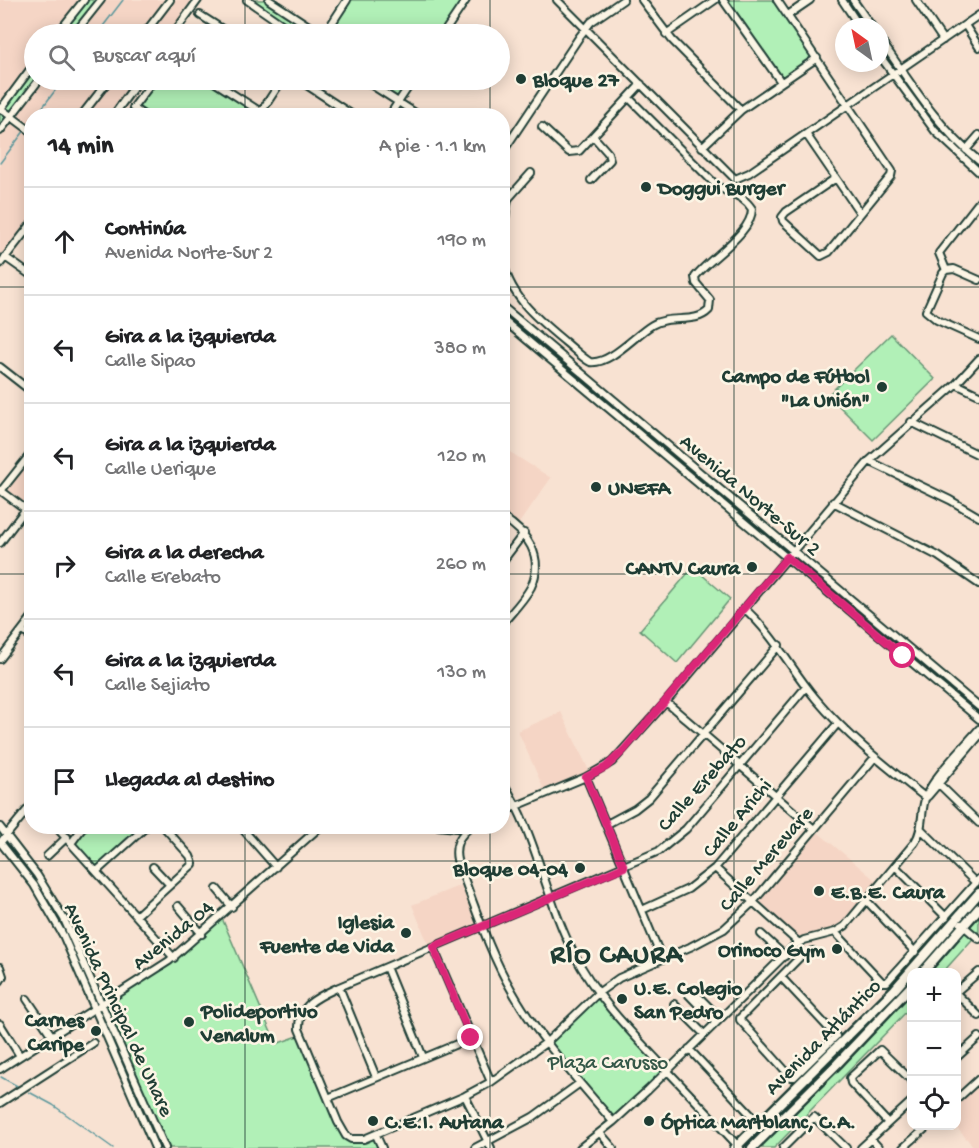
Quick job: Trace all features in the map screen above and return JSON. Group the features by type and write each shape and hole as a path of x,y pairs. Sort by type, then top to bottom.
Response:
{"main road":[{"name":"Avenida Atlántico","path":"926,968 979,893"},
{"name":"Avenida Atlántico","path":"738,1147 960,923 979,908"},
{"name":"Avenida Atlántico","path":"752,1148 907,991"}],"street":[{"path":"65,24 84,0"},
{"path":"82,24 100,0"},
{"path":"152,24 170,0"},
{"path":"180,24 198,0"},
{"path":"246,0 281,24"},
{"path":"269,0 307,24"},
{"path":"330,24 347,0"},
{"path":"450,24 466,0"},
{"path":"557,0 735,178 749,173 979,15"},
{"path":"510,141 585,29 623,0"},
{"path":"642,0 666,33 741,110"},
{"path":"666,33 715,0"},
{"path":"723,0 781,82"},
{"path":"777,0 891,168 892,173 829,252 821,256 783,221 783,214 836,178"},
{"path":"788,15 810,0"},
{"path":"842,0 854,18"},
{"path":"853,0 866,18"},
{"path":"916,0 943,40"},
{"path":"200,15 214,24"},
{"path":"965,25 979,47"},
{"path":"889,52 935,117 979,161"},
{"path":"702,147 741,110 817,58"},
{"path":"889,68 935,131 979,172"},
{"path":"24,77 0,109 24,127"},
{"path":"542,127 564,149 572,153 581,149 641,84"},
{"path":"0,131 31,90"},
{"path":"87,108 101,90"},
{"path":"119,108 132,90"},
{"path":"133,108 146,90"},
{"path":"227,90 256,108"},
{"path":"267,108 277,90"},
{"path":"314,90 342,108"},
{"path":"379,90 407,108"},
{"path":"394,108 406,90"},
{"path":"510,284 521,301 590,362 604,360 657,322 672,318 697,318 710,310 710,300 696,283 695,277 738,234 750,217 752,209 739,195 722,190 715,184 629,98"},
{"path":"806,134 860,213"},
{"path":"966,150 979,135"},
{"path":"591,180 610,160 608,153 593,136"},
{"path":"510,198 531,173"},
{"path":"946,270 939,253 979,202"},
{"path":"0,264 24,233"},
{"path":"5,257 24,270"},
{"path":"979,280 954,269 946,270 926,311 937,320 979,339"},
{"name":"Avenida Norte-Sur 2","path":"510,313 979,707"},
{"name":"Avenida Norte-Sur 2","path":"510,326 979,719"},
{"path":"510,809 586,777 612,762 666,702 869,461 956,384 979,359"},
{"path":"0,367 24,386"},
{"path":"956,384 979,395"},
{"path":"911,422 979,454"},
{"path":"869,461 950,500 979,517"},
{"path":"24,462 1,491 24,509"},
{"path":"833,502 938,556 979,584"},
{"path":"0,543 24,511"},
{"path":"510,523 524,533 533,547 536,562 531,586 510,614"},
{"path":"510,551 524,533"},
{"path":"744,608 778,645 806,687 838,723 875,757 926,798"},
{"path":"0,658 24,627"},
{"path":"606,824 635,810 649,798 778,645"},
{"name":"Calle Erebato","path":"328,1098 299,1029 301,1016 306,1006 315,998 648,857 668,845 686,829 806,687"},
{"path":"666,702 814,829"},
{"name":"Calle Arichi","path":"642,910 688,889 715,868 838,723"},
{"path":"580,1148 613,1122 799,943 810,938 835,933 845,926 911,849 921,830 926,798 931,787 979,729"},
{"path":"926,798 979,736"},
{"name":"Calle Merevare","path":"328,1098 346,1136 357,1141 465,1096 491,1082 547,1042 598,993 627,973 724,929 753,902 875,757"},
{"path":"586,777 662,959"},
{"path":"939,784 979,823"},
{"path":"510,794 534,846 551,898 573,952 598,993 625,1026 738,1147"},
{"path":"0,842 24,813"},
{"name":"Avenida Principal de Unare","path":"0,827 59,909 165,1148"},
{"path":"835,933 885,983 977,881 921,830"},
{"path":"63,834 174,958"},
{"path":"47,856 75,834"},
{"path":"97,871 138,834"},
{"path":"137,915 193,864 172,834"},
{"path":"247,834 276,867"},
{"name":"Avenida 04","path":"0,1069 174,958 312,834"},
{"path":"463,834 455,850 457,860 512,992 547,1042 613,1122"},
{"name":"Avenida Principal de Unare","path":"0,842 34,885 69,948 155,1148"},
{"path":"153,867 170,885"},
{"path":"896,867 946,917"},
{"path":"715,868 799,943"},
{"path":"217,889 232,907"},
{"path":"867,901 915,952"},
{"path":"178,906 202,934"},
{"path":"960,923 979,939"},
{"path":"761,934 785,956"},
{"path":"433,947 491,1082"},
{"path":"775,965 783,975 836,1036 794,1077 791,1077 740,1020 783,975 801,956 813,951"},
{"path":"0,967 3,976 0,981"},
{"path":"386,967 423,1057"},
{"path":"961,989 979,972"},
{"path":"339,987 376,1077"},
{"path":"691,992 718,1020"},
{"path":"961,997 979,1016"},
{"path":"27,999 51,1036"},
{"path":"674,1004 704,1034"},
{"path":"0,1024 20,1056"},
{"path":"961,1054 979,1036"},
{"path":"328,1098 471,1038"},
{"path":"0,1103 93,1043"},
{"path":"689,1049 751,1114"},
{"path":"888,1123 851,1083 850,1078 880,1050 907,1077"},
{"path":"962,1094 979,1079"},
{"path":"475,1148 490,1145 580,1083"},
{"path":"465,1096 490,1145"},
{"path":"861,1148 907,1106"},
{"path":"783,1148 813,1117 846,1148"},
{"path":"903,1148 923,1130"},
{"path":"600,1133 613,1148"},
{"path":"376,1135 382,1148"},
{"path":"870,1139 879,1148"}],"shaded area":[{"path":"0,0 84,0 65,24 24,24 24,78 0,110"},
{"path":"101,0 198,0 180,24 82,24"},
{"path":"31,90 132,90 118,108 24,108 24,232 0,264 0,131"},
{"path":"510,452 551,478 517,526 510,522"},
{"path":"24,461 24,509 1,491"},
{"path":"561,712 591,775 546,794 518,731"},
{"name":"E.B.E. Caura","path":"814,829 881,885 845,926 799,943 753,902"},
{"path":"466,883 483,926 430,948 412,905"},
{"path":"979,1077 979,1148 975,1148 959,1130 961,1130 961,1094"}],"green space":[{"path":"84,0 101,0 82,24 65,24"},
{"path":"247,0 269,0 306,24 282,24"},
{"path":"347,0 466,0 450,24 331,24"},
{"path":"723,0 777,0 817,58 781,82"},
{"path":"889,52 935,117 979,161 979,172 935,131 889,68"},
{"path":"24,78 24,90 31,90 0,131 0,110"},
{"path":"146,90 227,90 256,108 133,108"},
{"path":"380,90 406,90 398,102"},
{"path":"510,313 979,707 979,719 510,325"},
{"name":"Campo de Fútbol \"La Unión\"","path":"891,334 935,379 873,440 828,395"},
{"path":"693,567 730,599 677,663 640,630"},
{"name":"Polideportivo Venalum","path":"0,827 51,898 103,1004 132,986 221,916 276,1044 301,1035 338,1122 351,1139 376,1135 382,1148 155,1148 50,912 0,842"},
{"path":"78,834 139,834 97,871 72,842"},
{"path":"979,908 979,932 947,968 926,968"},
{"path":"907,989 907,1011 774,1148 752,1148"},
{"name":"Plaza Carusso","path":"598,993 667,1071 613,1122 547,1042"}],"waterway":[{"path":"105,24 123,0"},
{"path":"42,108 56,90"},
{"path":"0,163 24,131"},
{"path":"1,1077 19,1087"},
{"path":"29,1092 53,1105 113,1148"}],"place":[{"name":"Bloque 27","path":"521,79"},
{"name":"Doggui Burger","path":"646,187"},
{"name":"Campo de Fútbol \"La Unión\"","path":"882,387"},
{"name":"UNEFA","path":"596,487"},
{"name":"CANTV Caura","path":"752,567"},
{"name":"Bloque 04-04","path":"580,868"},
{"name":"E.B.E. Caura","path":"819,891"},
{"name":"Iglesia Fuente de Vida","path":"406,933"},
{"name":"Orinoco Gym","path":"837,949"},
{"name":"U.E. Colegio San Pedro","path":"622,999"},
{"name":"Polideportivo Venalum","path":"189,1022"},
{"name":"Carnes Caripe","path":"96,1031"},
{"name":"C.E.I. Autana","path":"373,1121"},
{"name":"Óptica Martblanc, C.A.","path":"649,1121"}],"district":[{"name":"RÍO CAURA","path":"617,953"}],"route":[{"path":"471,1038 433,947 624,867 586,777 606,767 624,750 787,557 903,656"}]}
